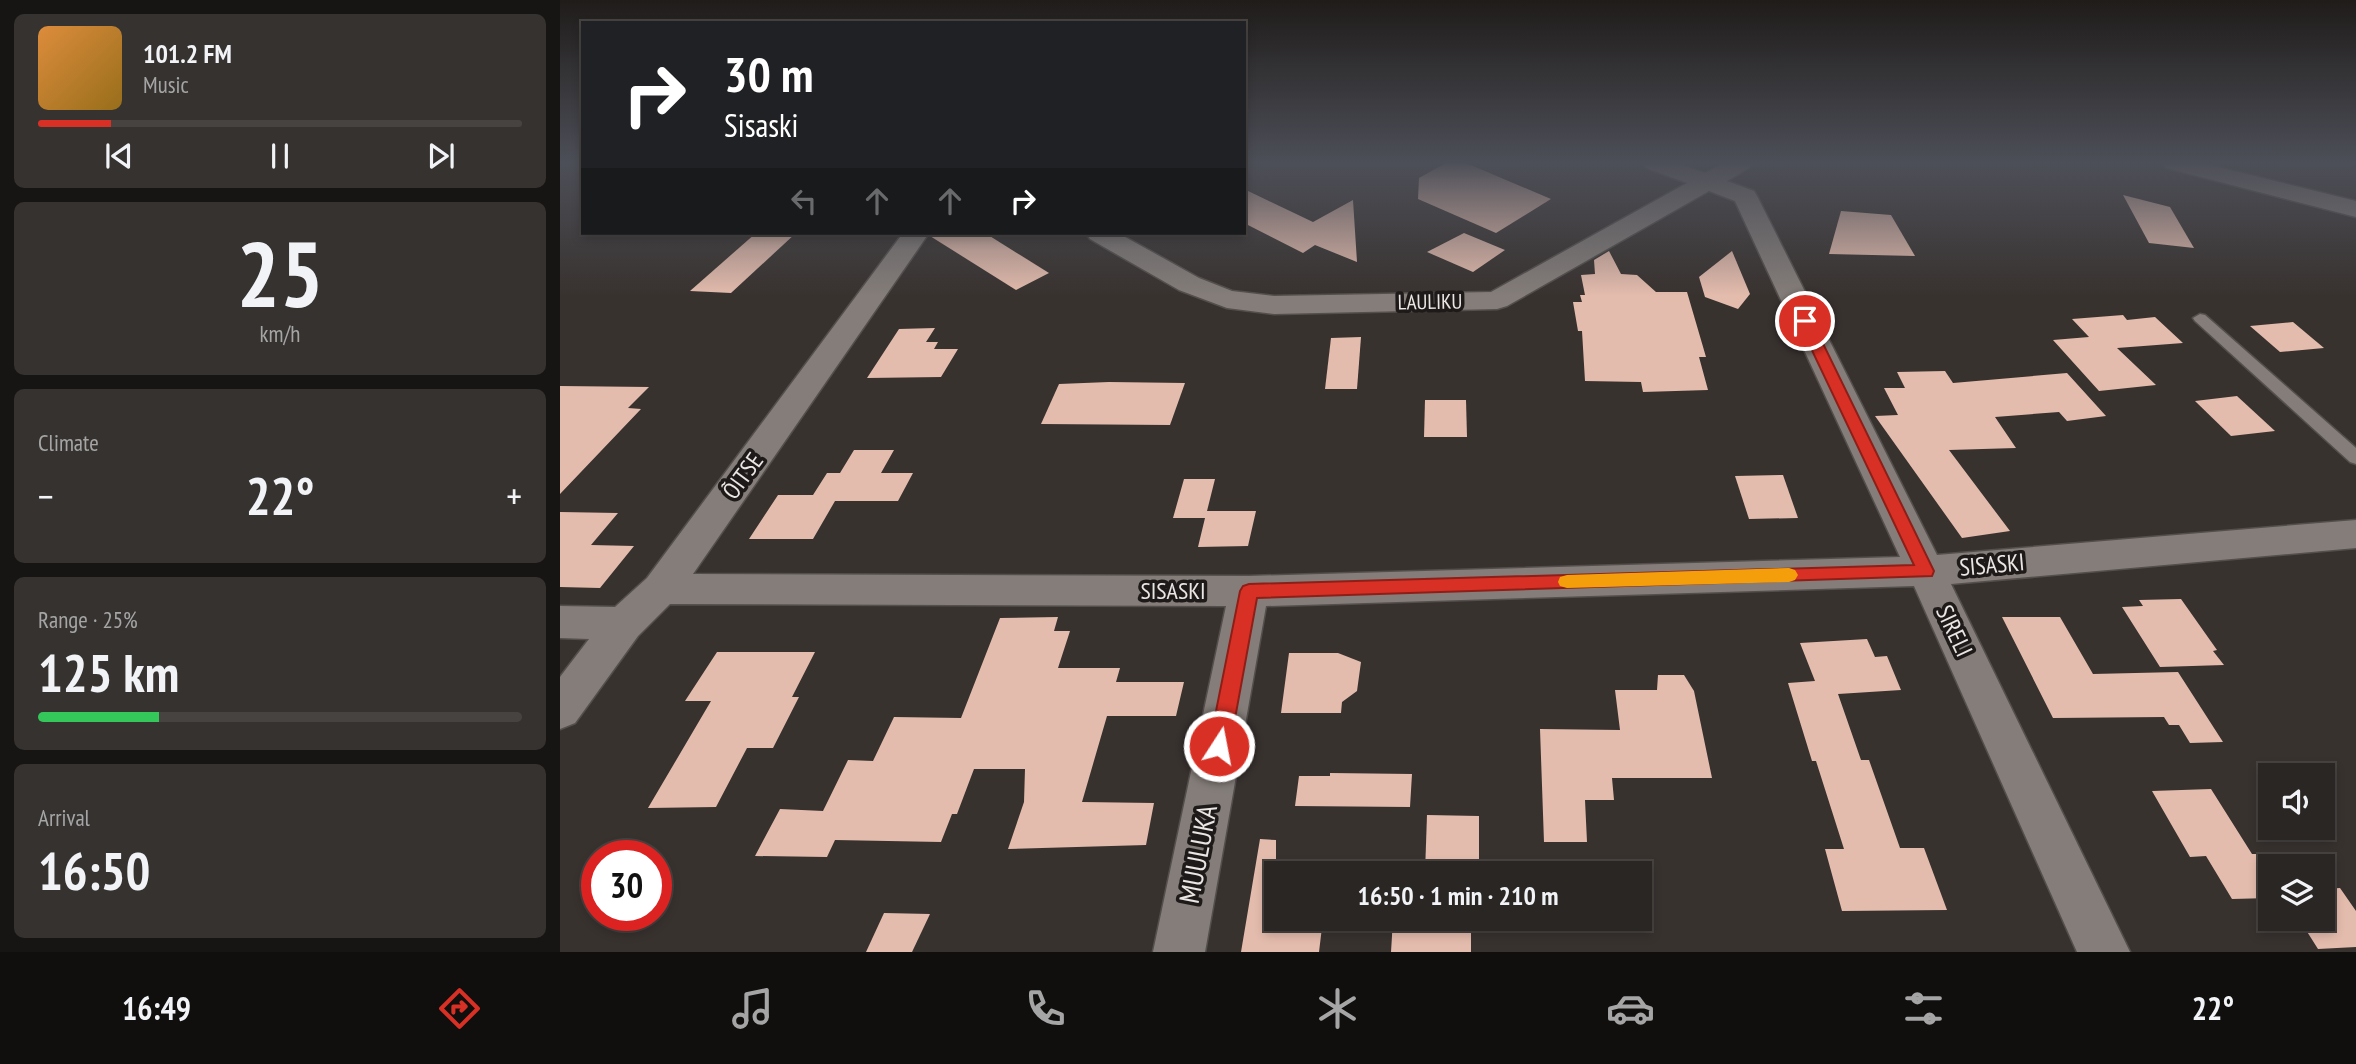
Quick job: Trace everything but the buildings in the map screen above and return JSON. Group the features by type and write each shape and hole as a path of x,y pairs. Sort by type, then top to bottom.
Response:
{"street":[{"name":"LAULIKU","path":"1103,235 1189,284 1227,299 1274,305 1497,300 1661,207"},
{"name":"SIRELI","path":"1751,207 1926,571 2104,952"},
{"name":"ÕITSE","path":"560,710 624,624 661,589 915,235"},
{"name":"SISASKI","path":"661,589 1249,591 1926,571 2356,534"},
{"name":"MUULUKA","path":"1179,952 1249,591"},
{"path":"560,622 624,624"}],"lane":[{"path":"2200,318 2356,458"}],"slow traffic":[{"path":"1567,582 1789,575"}],"route":[{"path":"1219,746 1249,591 1926,571 1805,321"}]}
